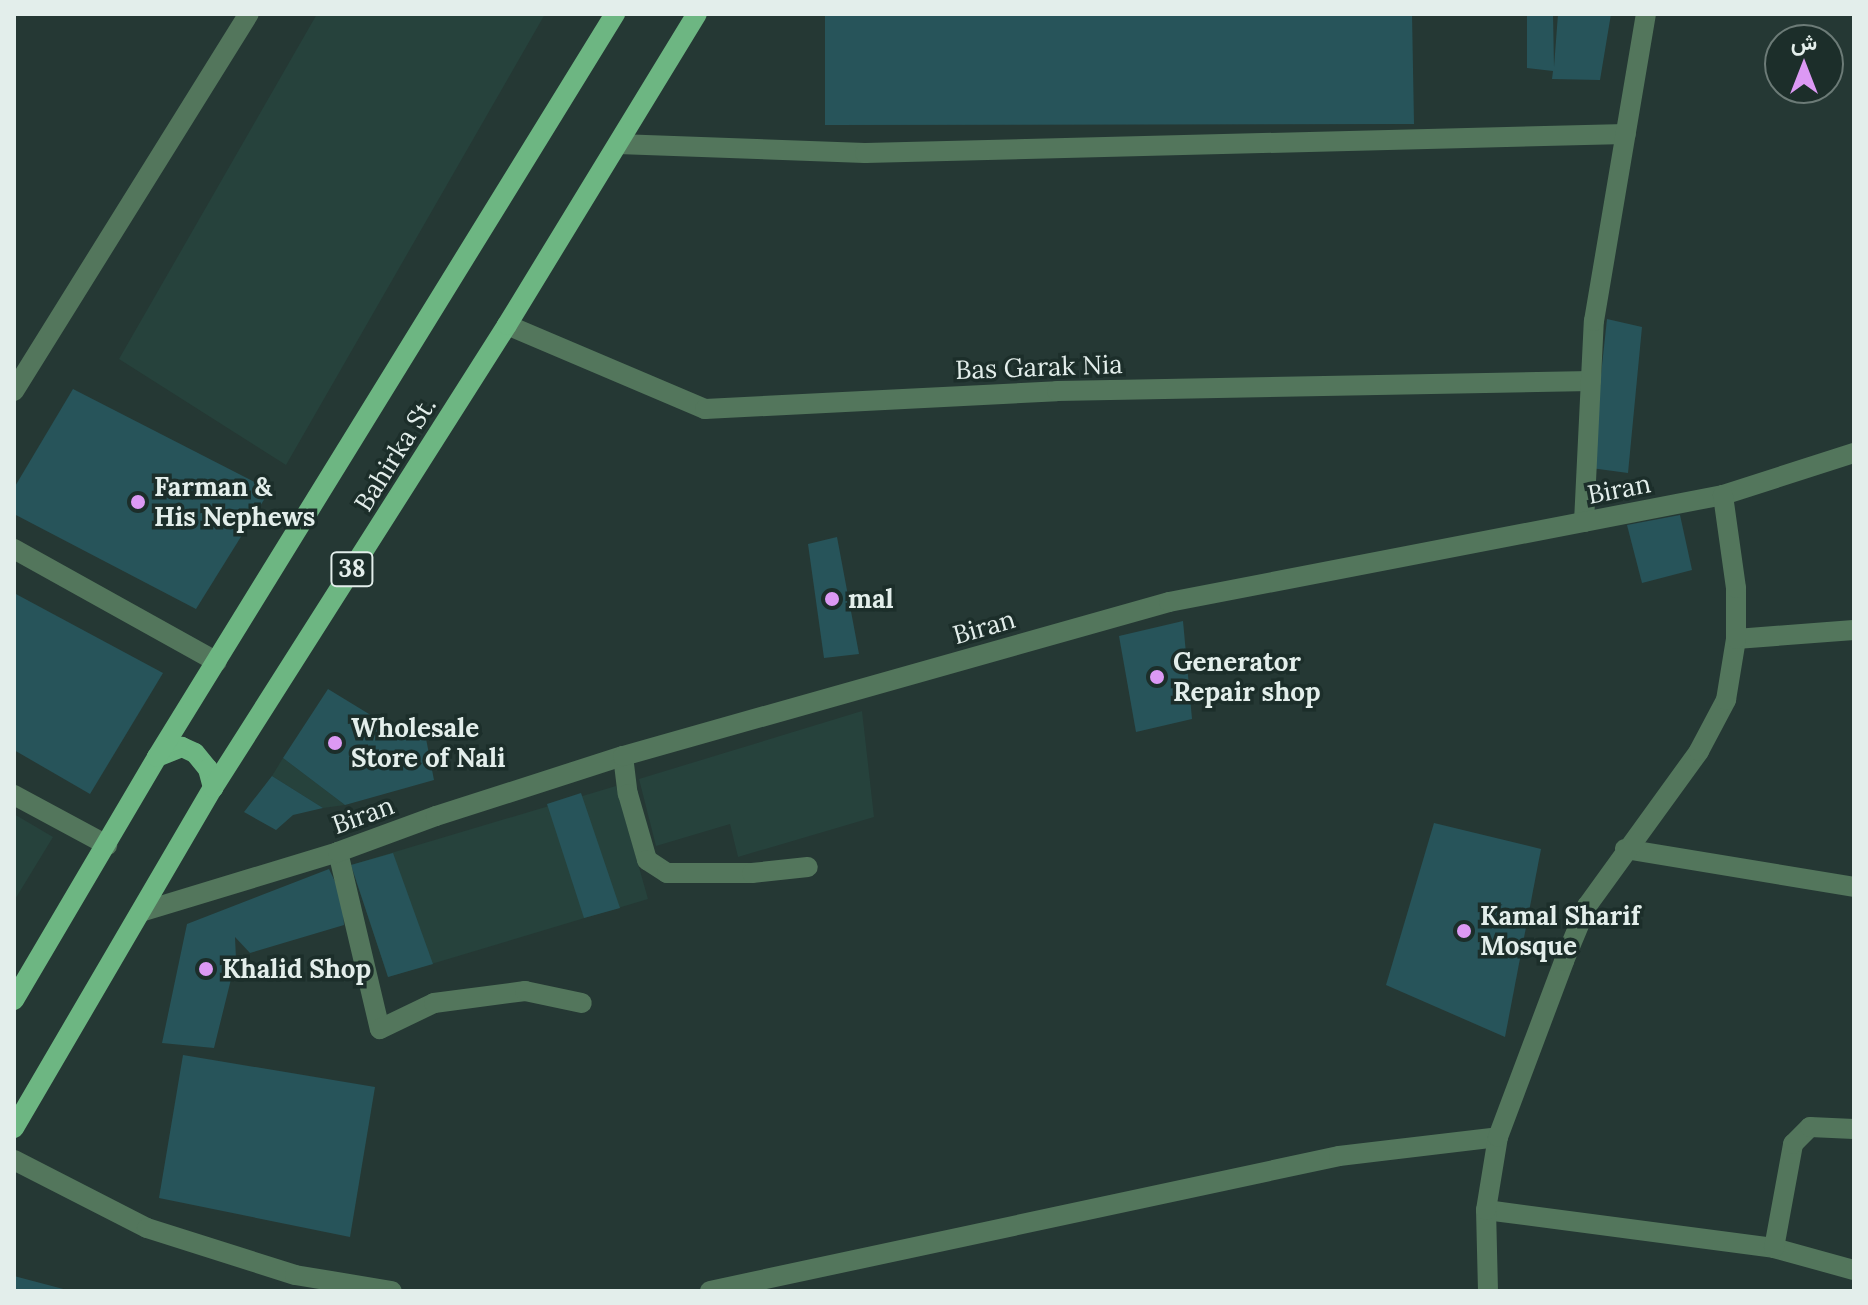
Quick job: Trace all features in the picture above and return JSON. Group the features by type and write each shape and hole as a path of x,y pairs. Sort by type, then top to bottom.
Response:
{"main road":[{"name":"Bahirka St.","path":"14,1000 157,757 394,368 615,14"},
{"name":"Bahirka St.","path":"14,1128 144,911 213,788 507,325 697,14"},
{"path":"157,757 182,747 195,753 208,769 213,788"}],"street":[{"path":"14,391 20,370 249,14"},
{"path":"1584,522 1594,321 1646,14"},
{"path":"618,144 865,153 1626,134"},
{"name":"Bas Garak Nia","path":"507,325 705,409 1057,391 1591,381"},
{"name":"Biran","path":"144,911 338,852 623,756 1169,602 1723,495 1854,453"},
{"path":"1488,1291 1486,1210 1498,1137 1587,906 1625,849 1699,751 1726,700 1736,639 1736,588 1723,495"},
{"path":"14,549 217,662"},
{"path":"1736,639 1854,630"},
{"path":"623,756 628,794 647,860 667,873 752,873 808,867"},
{"path":"14,795 107,845"},
{"path":"1625,849 1854,887"},
{"path":"338,852 380,1029 434,1003 525,991 582,1003"},
{"path":"1774,1248 1793,1144 1810,1127 1854,1129"},
{"path":"710,1291 1339,1156 1498,1137"},
{"path":"14,1160 147,1228 291,1283 392,1291"},
{"path":"1486,1210 1774,1248 1854,1270"}],"shaded area":[{"path":"317,14 545,14 286,465 119,359"},
{"path":"862,711 874,817 738,857 730,824 656,846 639,779"},
{"path":"283,758 345,805 323,808 272,776"},
{"path":"616,786 648,899 388,977 351,865"},
{"path":"14,814 53,837 14,901"}],"building":[{"path":"825,14 1412,14 1414,124 825,125"},
{"path":"1527,14 1553,14 1554,67 1558,14 1611,14 1600,80 1552,79 1553,71 1527,68"},
{"path":"1607,319 1642,327 1628,473 1591,468"},
{"name":"Farman & His Nephews","path":"73,389 270,490 196,609 14,514 14,488"},
{"path":"1680,515 1692,570 1642,583 1627,525"},
{"name":"mal","path":"837,537 859,654 824,658 808,544"},
{"path":"14,593 163,673 90,794 14,750"},
{"name":"Generator Repair shop","path":"1183,621 1192,719 1136,732 1119,636"},
{"name":"Wholesale Store of Nali","path":"328,689 387,725 385,729 423,723 434,780 345,805 283,758"},
{"path":"272,776 323,808 293,815 276,830 244,812"},
{"path":"581,793 620,908 584,918 547,804"},
{"name":"Kamal Sharif Mosque","path":"1434,823 1541,849 1505,1037 1386,985"},
{"path":"393,853 433,964 388,977 351,865"},
{"path":"329,869 342,896 344,925 250,953 235,937 236,959 214,1048 162,1043 187,924"},
{"path":"183,1055 375,1087 350,1237 159,1198"},
{"path":"14,1276 67,1290 67,1291 14,1291"}],"place":[{"name":"Farman & His Nephews","path":"138,502"},
{"name":"mal","path":"832,599"},
{"name":"Generator Repair shop","path":"1157,677"},
{"name":"Wholesale Store of Nali","path":"335,743"},
{"name":"Kamal Sharif Mosque","path":"1464,931"},
{"name":"Khalid Shop","path":"206,969"}]}
